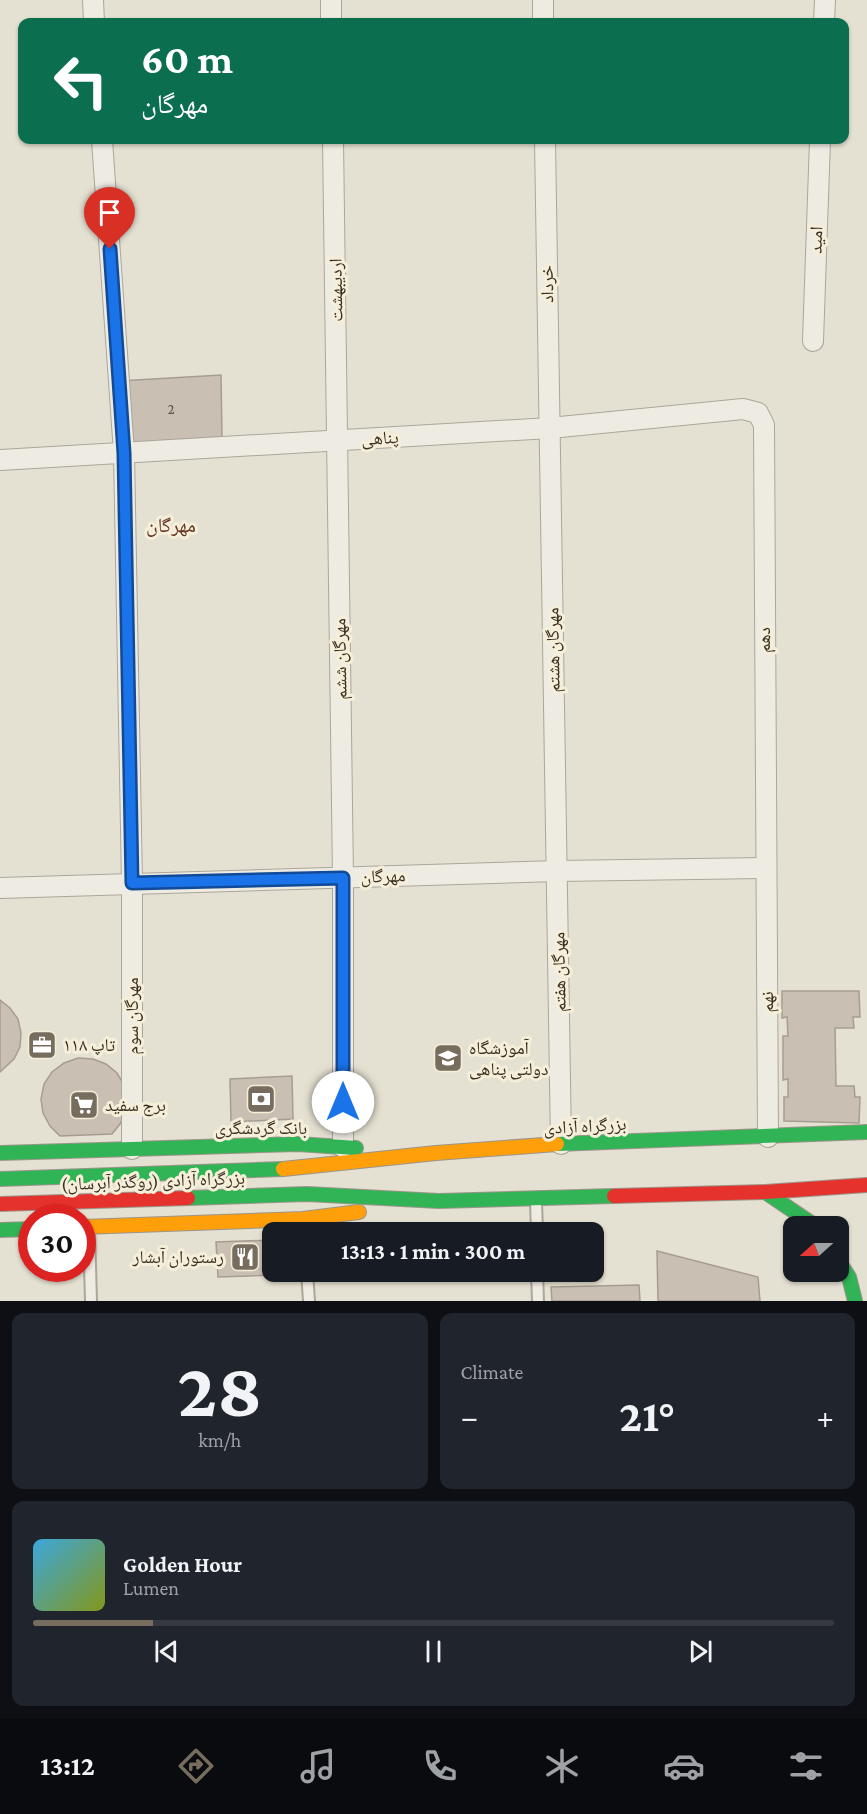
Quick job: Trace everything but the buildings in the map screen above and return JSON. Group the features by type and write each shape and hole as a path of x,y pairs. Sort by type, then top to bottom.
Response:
{"main road":[{"name":"بزرگراه آزادی","path":"306,1168 436,1153 561,1144 867,1132"},
{"path":"0,1153 298,1144 436,1153"},
{"name":"بزرگراه آزادی (روگذر آبرسان)","path":"0,1179 306,1168"},
{"path":"325,1222 439,1201 765,1192 867,1185"},
{"path":"765,1192 800,1216"},
{"name":"بزرگراه آزادی (روگذر آبرسان)","path":"0,1204 307,1194 439,1201"},
{"path":"96,1227 262,1226"},
{"path":"0,1230 18,1229"},
{"path":"849,1277 855,1301"}],"street":[{"path":"93,0 94,18"},
{"path":"331,0 331,18"},
{"path":"543,0 543,18"},
{"path":"824,18 825,0"},
{"name":"مهرگان سوم","path":"102,144 124,453 132,883 132,1149"},
{"name":"اردیبهشت","path":"333,144 338,441"},
{"name":"خرداد","path":"545,144 550,428"},
{"name":"امید","path":"813,341 820,144"},
{"name":"پناهی","path":"0,460 550,428 744,409 758,413"},
{"name":"دهم","path":"758,413 764,425 765,868"},
{"name":"مهرگان هشتم","path":"550,428 557,871"},
{"name":"مهرگان ششم","path":"338,441 343,878 343,1147"},
{"name":"مهرگان","path":"0,888 557,871 765,868"},
{"name":"نهم","path":"765,868 768,1137"},
{"name":"مهرگان هفتم","path":"557,871 561,1144"}],"lane":[{"path":"536,1198 537,1222"},
{"path":"90,1282 91,1301"},
{"path":"308,1282 309,1301"},
{"path":"537,1282 538,1301"}],"traffic: fast":[{"path":"557,1144 867,1132"},
{"path":"0,1153 298,1144 356,1148"},
{"path":"0,1179 283,1169"},
{"path":"765,1192 801,1216"},
{"path":"188,1198 307,1194 439,1201 614,1196"},
{"path":"0,1230 18,1229"},
{"path":"849,1277 855,1301"}],"traffic: slow":[{"path":"283,1169 436,1153 557,1144"},
{"path":"96,1226 303,1219 359,1212"}],"traffic: jam":[{"path":"614,1196 765,1192 867,1185"},
{"path":"0,1204 188,1198"}],"place":[{"name":"تاپ ۱۱۸","path":"42,1045"},
{"name":"آموزشگاه دولتی پناهی","path":"448,1058"},
{"name":"بانک گردشگری","path":"261,1099"},
{"name":"برج سفید","path":"84,1105"},
{"name":"رستوران آبشار","path":"245,1257"}],"district":[{"name":"مهرگان","path":"171,525"}],"route":[{"path":"110,249 124,453 132,883 343,878 343,1102"}]}
